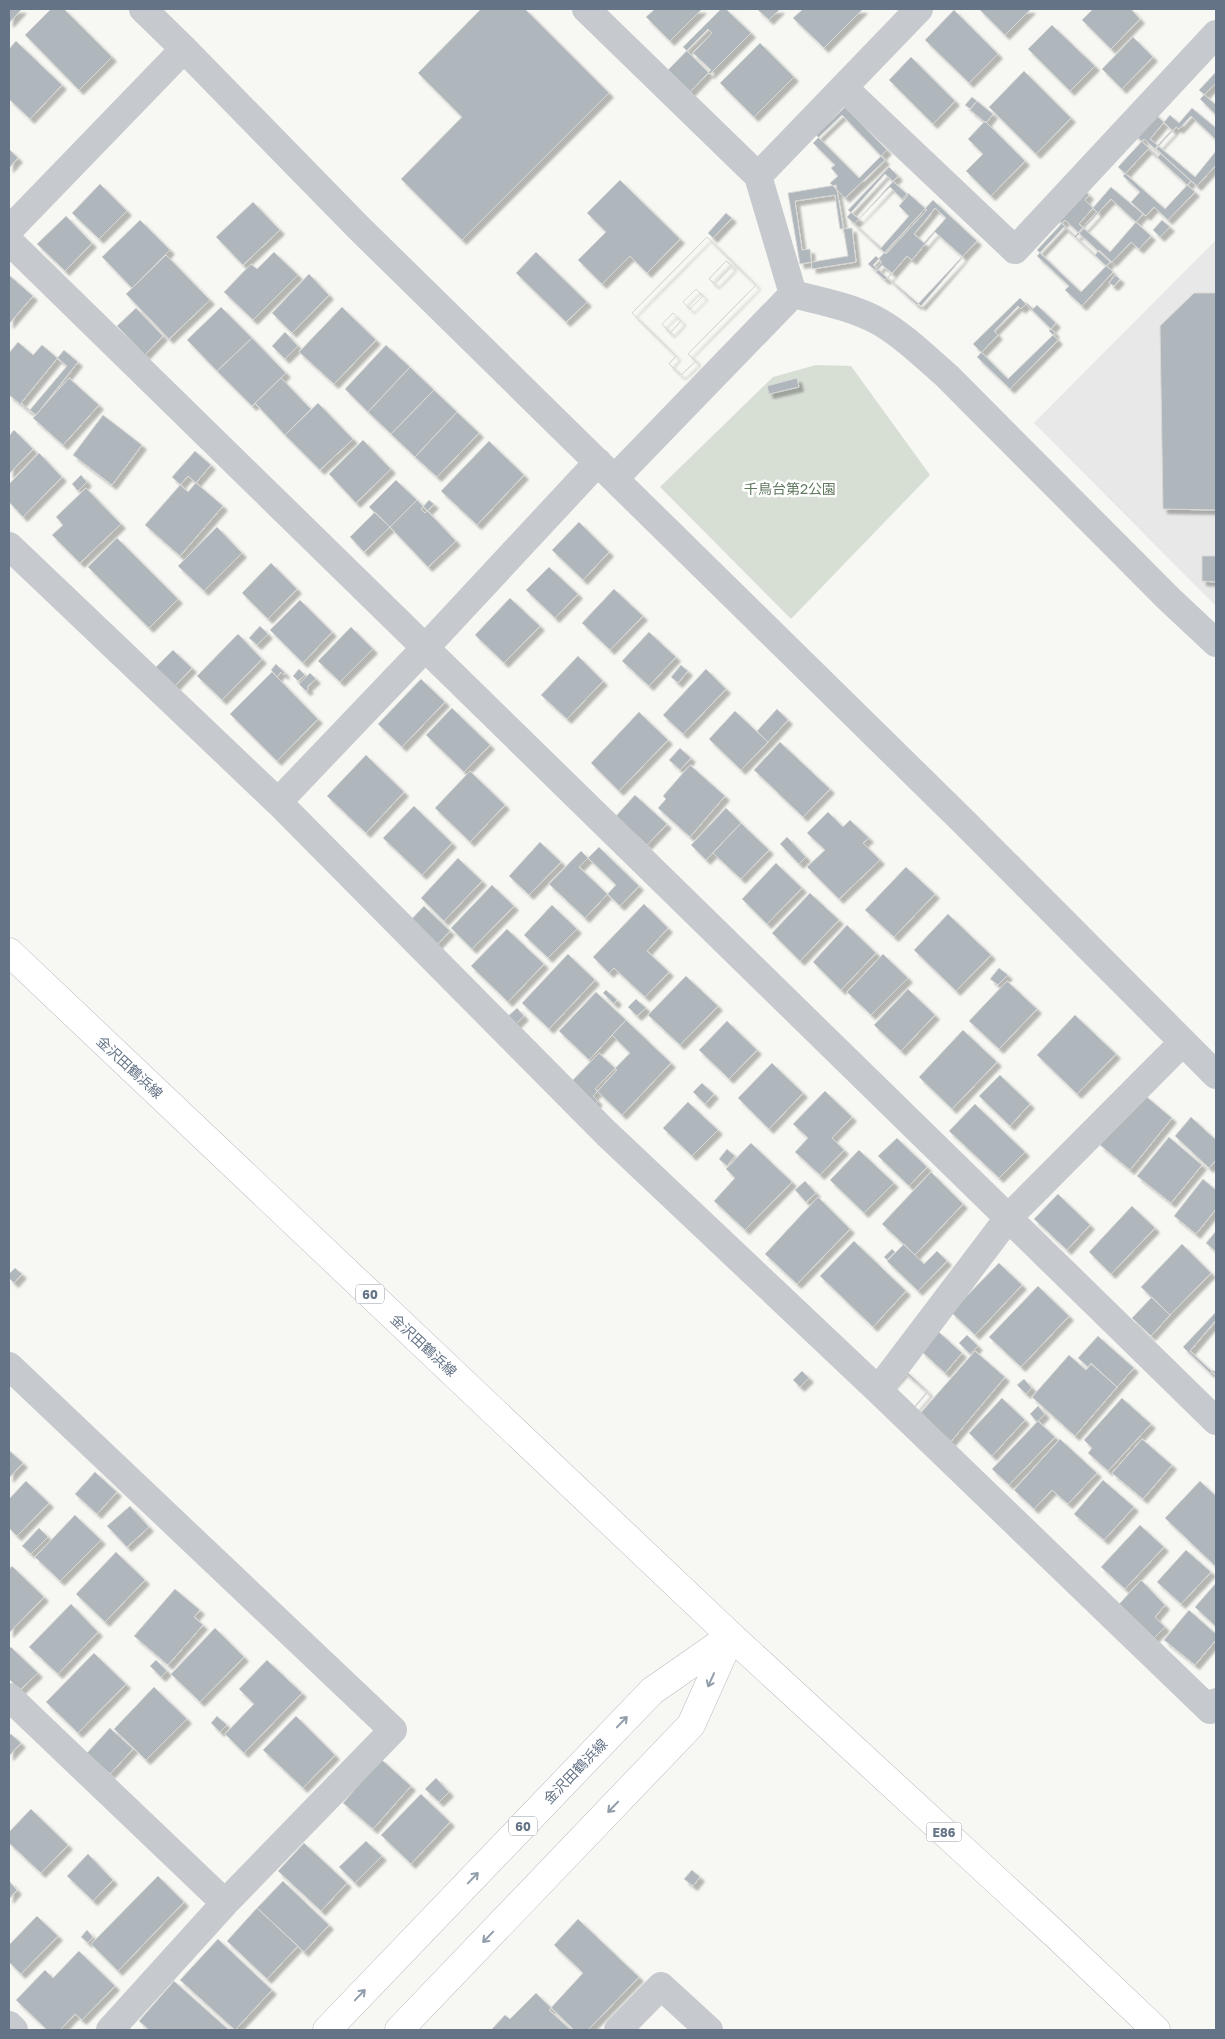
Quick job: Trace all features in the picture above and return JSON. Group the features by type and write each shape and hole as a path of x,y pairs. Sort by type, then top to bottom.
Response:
{"main road":[{"name":"金沢田鶴浜線","path":"9,952 731,1636 652,1691 327,2030"},
{"path":"399,2030 691,1726 731,1636"},
{"name":"E86","path":"731,1636 1050,1929 1156,2030"}],"street":[{"path":"143,9 184,48 358,227 606,470 1216,1075"},
{"path":"586,9 758,176 793,294"},
{"path":"758,176 919,9"},
{"path":"844,88 1015,250 1216,34"},
{"path":"9,230 184,48"},
{"path":"9,241 1216,1421"},
{"path":"278,802 425,648 606,470 793,294"},
{"path":"793,294 835,304 878,321 916,348 947,376 1162,592 1216,643"},
{"path":"9,546 278,802 606,1133 878,1390 1210,1710 1216,1702"},
{"path":"878,1390 1009,1217 1183,1042"},
{"path":"9,1366 393,1730 225,1904 110,2030"},
{"path":"9,1697 225,1904"},
{"path":"618,2030 661,1986 709,2030"},
{"path":"9,2025 14,2030"}],"shaded area":[{"path":"1216,240 1216,606 1034,423"}],"green space":[{"name":"千鳥台第2公園","path":"816,365 851,366 930,475 791,619 660,487 773,377"}],"building":[{"path":"9,9 22,9 9,23"},
{"path":"51,9 64,9 112,57 79,90 25,35"},
{"path":"481,9 525,9 609,93 462,240 401,179 462,117 418,73"},
{"path":"655,9 702,9 670,41 646,17"},
{"path":"721,9 726,9 751,33 710,74 683,47"},
{"path":"757,9 780,9 769,20"},
{"path":"803,9 863,9 824,48 793,18"},
{"path":"979,9 1031,9 1005,35"},
{"path":"1093,9 1131,9 1140,19 1111,49 1082,20"},
{"path":"954,10 998,54 969,83 925,40"},
{"path":"1052,25 1095,66 1070,91 1028,49"},
{"path":"708,29 712,33 693,53 711,70 688,94 665,73"},
{"path":"1133,37 1153,57 1122,89 1102,69"},
{"path":"16,41 62,85 30,119 9,99 9,49"},
{"path":"760,43 794,77 754,117 720,83"},
{"path":"911,57 955,101 933,124 889,80"},
{"path":"1024,71 1071,118 1036,154 989,107"},
{"path":"1216,72 1216,105 1199,90"},
{"path":"1216,83 1216,115 1200,99"},
{"path":"972,97 977,101 970,109 965,105"},
{"path":"977,101 993,114 986,123 970,110"},
{"path":"845,107 887,150 859,178 816,135"},
{"path":"1192,108 1216,128 1216,151 1195,177 1150,139 1170,115 1179,123"},
{"path":"1150,109 1172,130 1155,148 1161,153 1158,157 1130,130"},
{"path":"842,115 885,160 845,198 830,183 838,176 831,168 835,165 813,143"},
{"path":"1191,116 1215,139 1216,137 1216,165 1197,186 1156,149 1176,127 1179,129"},
{"path":"985,121 1025,161 991,196 966,171 983,154 968,139"},
{"path":"1144,139 1191,181 1165,209 1118,167"},
{"path":"9,149 18,158 9,168"},
{"path":"1148,149 1195,192 1168,220 1154,207 1146,216 1131,202 1140,192 1123,176"},
{"path":"889,167 898,176 859,219 848,210"},
{"path":"885,174 908,195 899,206 909,216 881,248 847,217"},
{"path":"620,180 680,239 647,273 630,256 602,284 578,260 606,232 587,213"},
{"path":"100,184 127,211 99,239 72,213"},
{"path":"1078,184 1089,195 1085,200 1097,212 1075,236 1051,213"},
{"path":"836,185 848,256 800,264 788,193"},
{"path":"890,187 902,199 908,193 927,210 886,254 854,224"},
{"path":"1111,187 1143,214 1110,252 1079,224"},
{"path":"835,195 840,229 852,228 856,262 812,269 810,249 802,250 795,201"},
{"path":"1111,199 1151,236 1139,249 1131,242 1112,262 1099,250 1095,255 1076,237"},
{"path":"933,200 977,241 917,305 873,265"},
{"path":"253,202 280,230 243,265 216,237"},
{"path":"935,208 946,218 924,243 914,234"},
{"path":"726,213 732,218 713,238 708,233"},
{"path":"66,216 92,243 65,271 37,244"},
{"path":"140,220 170,250 132,288 102,257"},
{"path":"1065,220 1110,262 1081,292 1037,250"},
{"path":"1162,220 1170,227 1160,237 1153,230"},
{"path":"1064,227 1113,272 1082,306 1065,290 1069,286 1037,256"},
{"path":"935,232 963,257 921,306 888,278 907,256 912,260"},
{"path":"707,237 756,285 688,354 696,361 681,375 669,364 676,356 632,313","holes":["726,261 732,266 715,284 709,279","696,289 703,296 690,309 683,302","673,313 681,321 670,333 662,324"]},
{"path":"707,237 756,285 688,354 696,361 681,375 669,364 676,356 632,313"},
{"path":"274,252 298,275 253,320 224,292 251,264 257,269"},
{"path":"536,252 587,302 566,322 516,273"},
{"path":"166,255 210,300 169,339 126,294"},
{"path":"876,256 882,262 875,270 868,264"},
{"path":"726,261 732,266 715,284 709,279"},
{"path":"882,265 892,273 885,280 876,272"},
{"path":"309,274 329,295 292,333 272,313"},
{"path":"9,275 33,296 9,324"},
{"path":"1115,275 1120,279 1114,286 1109,283"},
{"path":"696,289 703,296 690,309 683,302"},
{"path":"1194,293 1216,293 1216,510 1163,509 1160,326"},
{"path":"1020,298 1055,333 1008,379 973,344"},
{"path":"1027,303 1033,309 1037,305 1056,323 1049,331 1058,340 1010,389 977,357 998,335 994,331 1018,306 1021,309"},
{"path":"221,307 252,338 217,371 187,340"},
{"path":"342,307 376,340 334,384 299,352"},
{"path":"136,308 163,336 145,355 117,326"},
{"path":"673,313 681,321 670,333 662,324"},
{"path":"285,332 298,346 285,359 272,346"},
{"path":"252,338 286,373 252,406 217,371"},
{"path":"18,342 33,355 42,345 67,366 29,411 9,395 9,353"},
{"path":"386,345 410,367 368,412 345,389"},
{"path":"64,350 78,362 36,415 21,403"},
{"path":"410,367 434,390 391,434 368,412"},
{"path":"69,378 99,405 63,445 33,418"},
{"path":"281,378 311,409 285,435 255,403"},
{"path":"797,378 799,387 769,394 767,386"},
{"path":"434,390 457,412 415,457 391,434"},
{"path":"318,403 353,439 320,470 285,435"},
{"path":"457,412 479,433 437,477 415,457"},
{"path":"103,415 142,445 112,485 73,455"},
{"path":"14,430 33,449 9,474 9,436"},
{"path":"363,440 391,469 356,503 329,474"},
{"path":"489,441 524,475 477,525 441,491"},
{"path":"195,451 211,465 188,492 172,477"},
{"path":"39,453 62,477 23,517 9,502 9,484"},
{"path":"81,475 87,482 78,491 72,484"},
{"path":"188,476 223,506 180,556 145,525"},
{"path":"396,480 417,500 390,527 369,507"},
{"path":"86,488 121,524 80,563 52,535 63,525 56,517"},
{"path":"417,500 456,541 428,567 390,527"},
{"path":"429,500 434,504 425,513 421,509"},
{"path":"375,512 390,527 364,552 350,537"},
{"path":"579,522 609,552 583,580 552,550"},
{"path":"217,527 242,553 204,591 178,566"},
{"path":"117,538 178,599 149,628 88,567"},
{"path":"1202,556 1216,556 1216,582 1202,581"},
{"path":"271,563 297,589 268,619 242,593"},
{"path":"549,567 578,594 555,618 526,590"},
{"path":"614,589 643,616 610,650 582,623"},
{"path":"510,598 540,626 504,663 475,635"},
{"path":"300,600 332,632 303,663 270,630"},
{"path":"260,626 268,634 257,645 249,638"},
{"path":"351,627 373,649 340,682 318,661"},
{"path":"649,632 676,657 649,686 622,661"},
{"path":"238,634 262,659 222,700 197,676"},
{"path":"173,650 192,668 173,688 154,669"},
{"path":"578,656 603,681 567,719 541,695"},
{"path":"276,664 285,673 284,675 281,672 277,677 271,670"},
{"path":"681,665 688,671 678,683 671,677"},
{"path":"299,669 305,675 298,681 293,676"},
{"path":"706,669 726,689 683,734 663,715"},
{"path":"272,672 318,719 277,761 230,714"},
{"path":"310,673 316,679 307,687 309,689 306,691 299,684"},
{"path":"421,679 445,702 402,747 378,724"},
{"path":"452,708 490,745 464,772 426,735"},
{"path":"777,709 788,720 768,742 757,731"},
{"path":"735,711 768,742 741,770 709,739"},
{"path":"639,712 668,740 619,791 591,763"},
{"path":"780,742 830,789 803,817 754,770"},
{"path":"680,748 691,758 680,770 669,760"},
{"path":"366,755 404,792 366,833 327,796"},
{"path":"690,765 725,796 690,837 658,808 666,799 663,796"},
{"path":"470,771 505,805 470,842 435,808"},
{"path":"635,795 667,824 647,845 616,816"},
{"path":"414,806 452,843 422,875 383,838"},
{"path":"726,808 741,823 706,860 691,845"},
{"path":"828,812 843,827 850,820 869,838 863,843 880,860 839,899 807,867 825,850 807,833"},
{"path":"741,823 769,850 741,879 713,853"},
{"path":"787,837 806,857 799,864 780,844"},
{"path":"540,842 561,862 529,895 509,876"},
{"path":"599,847 639,886 620,906 579,867"},
{"path":"581,851 616,885 585,918 549,884"},
{"path":"458,858 482,881 444,921 421,898"},
{"path":"776,863 802,888 767,924 742,899"},
{"path":"906,867 935,894 894,937 865,910"},
{"path":"492,885 514,906 472,949 451,928"},
{"path":"810,893 839,920 800,961 772,933"},
{"path":"644,904 668,928 647,951 669,972 645,997 614,968 609,973 593,957"},
{"path":"552,905 577,929 548,958 524,935"},
{"path":"424,906 450,931 433,949 407,924"},
{"path":"948,914 991,955 956,991 914,950"},
{"path":"847,925 876,953 841,990 813,962"},
{"path":"507,929 544,964 508,1002 471,966"},
{"path":"568,954 595,980 549,1029 522,1003"},
{"path":"883,954 908,978 871,1015 847,992"},
{"path":"999,968 1008,975 998,985 990,979"},
{"path":"686,976 718,1006 680,1045 648,1015"},
{"path":"1007,981 1037,1009 999,1049 969,1021"},
{"path":"908,989 935,1015 901,1051 874,1025"},
{"path":"606,990 617,1000 614,1004 603,993"},
{"path":"596,992 626,1020 589,1060 559,1031"},
{"path":"636,999 646,1008 637,1016 628,1007"},
{"path":"517,1008 524,1016 513,1027 505,1019"},
{"path":"1075,1015 1116,1054 1077,1094 1037,1055"},
{"path":"626,1020 671,1063 622,1115 595,1089 630,1053 612,1035"},
{"path":"727,1021 757,1050 729,1079 699,1050"},
{"path":"963,1030 997,1062 952,1109 919,1077"},
{"path":"599,1053 617,1070 593,1096 598,1101 593,1106 570,1083"},
{"path":"772,1063 803,1093 769,1129 738,1098"},
{"path":"1000,1075 1030,1104 1010,1126 979,1096"},
{"path":"702,1083 714,1094 705,1104 693,1092"},
{"path":"825,1091 852,1117 832,1138 844,1150 820,1175 795,1152 808,1138 793,1124"},
{"path":"1142,1093 1172,1118 1130,1170 1100,1145"},
{"path":"688,1102 718,1130 692,1156 663,1128"},
{"path":"975,1104 1025,1152 999,1178 949,1131"},
{"path":"1191,1117 1216,1140 1216,1160 1209,1168 1175,1136"},
{"path":"1169,1137 1202,1165 1171,1203 1137,1176"},
{"path":"897,1138 927,1167 909,1186 878,1156"},
{"path":"751,1143 792,1182 745,1230 714,1201 735,1178 726,1169"},
{"path":"727,1149 735,1156 727,1166 719,1159"},
{"path":"859,1150 894,1183 864,1213 830,1180"},
{"path":"931,1172 963,1204 915,1255 882,1224"},
{"path":"1203,1179 1216,1190 1216,1209 1196,1234 1174,1216"},
{"path":"805,1181 816,1193 806,1202 795,1190"},
{"path":"1058,1194 1090,1225 1067,1250 1034,1219"},
{"path":"818,1197 850,1229 797,1284 765,1254"},
{"path":"1132,1206 1155,1228 1111,1274 1089,1252"},
{"path":"1216,1231 1216,1252 1206,1243"},
{"path":"854,1241 906,1291 873,1327 820,1276"},
{"path":"904,1244 924,1264 937,1251 947,1261 918,1291 887,1261"},
{"path":"1182,1244 1211,1273 1170,1315 1141,1287"},
{"path":"892,1249 895,1252 887,1260 884,1257"},
{"path":"999,1263 1022,1285 975,1335 951,1312"},
{"path":"15,1268 22,1274 14,1283 9,1278 9,1274"},
{"path":"1038,1286 1069,1316 1021,1367 989,1337"},
{"path":"1152,1297 1170,1315 1151,1336 1132,1318"},
{"path":"1216,1312 1216,1373 1213,1370 1210,1373 1183,1347"},
{"path":"1216,1320 1216,1375 1190,1351"},
{"path":"939,1332 962,1353 945,1373 921,1351"},
{"path":"967,1335 978,1346 970,1354 959,1343"},
{"path":"1098,1336 1134,1368 1117,1387 1091,1363 1088,1367 1078,1358"},
{"path":"975,1351 1005,1377 948,1445 917,1417"},
{"path":"1069,1355 1086,1370 1091,1364 1117,1387 1075,1436 1032,1397"},
{"path":"898,1367 927,1392 909,1413 884,1383"},
{"path":"905,1370 928,1392 911,1412 887,1390"},
{"path":"802,1371 809,1378 800,1387 793,1380"},
{"path":"1024,1379 1032,1388 1026,1394 1017,1385"},
{"path":"1002,1398 1025,1420 992,1456 969,1433"},
{"path":"1122,1398 1151,1424 1108,1471 1088,1453 1092,1448 1084,1440"},
{"path":"1038,1406 1045,1414 1037,1422 1030,1414"},
{"path":"1038,1421 1055,1437 1009,1485 992,1469"},
{"path":"1060,1439 1097,1473 1068,1504 1052,1490 1034,1509 1014,1490"},
{"path":"1142,1439 1172,1465 1143,1499 1112,1473"},
{"path":"9,1450 23,1463 9,1478"},
{"path":"95,1472 117,1492 97,1514 75,1494"},
{"path":"1103,1480 1134,1507 1104,1540 1074,1514"},
{"path":"26,1481 49,1503 17,1536 9,1528 9,1499"},
{"path":"1200,1481 1216,1496 1216,1567 1165,1518"},
{"path":"130,1506 149,1527 127,1547 107,1526"},
{"path":"75,1515 101,1540 60,1581 35,1557"},
{"path":"1140,1525 1164,1547 1125,1589 1101,1567"},
{"path":"39,1528 48,1537 31,1554 22,1546"},
{"path":"1186,1550 1211,1572 1181,1604 1157,1582"},
{"path":"116,1552 145,1580 105,1622 76,1594"},
{"path":"12,1566 44,1597 9,1633 9,1570"},
{"path":"1141,1580 1165,1605 1155,1617 1165,1627 1148,1644 1112,1612"},
{"path":"1216,1583 1216,1627 1195,1607"},
{"path":"175,1589 200,1610 194,1617 203,1625 168,1665 134,1636"},
{"path":"71,1604 98,1632 58,1674 29,1647"},
{"path":"1189,1610 1216,1634 1216,1640 1195,1665 1164,1640"},
{"path":"215,1628 244,1657 200,1702 171,1674"},
{"path":"11,1647 38,1673 20,1690 9,1679 9,1649"},
{"path":"94,1653 126,1684 78,1733 46,1702"},
{"path":"156,1660 167,1671 161,1677 150,1666"},
{"path":"267,1660 302,1693 244,1753 225,1734 254,1704 239,1689"},
{"path":"154,1687 187,1719 146,1760 114,1729"},
{"path":"217,1716 227,1725 220,1732 211,1723"},
{"path":"296,1716 335,1755 303,1788 263,1750"},
{"path":"110,1728 133,1749 110,1774 87,1753"},
{"path":"11,1734 21,1743 9,1756 9,1736"},
{"path":"381,1759 411,1786 373,1829 343,1803"},
{"path":"436,1778 449,1792 439,1802 425,1789"},
{"path":"421,1794 450,1822 411,1864 381,1835"},
{"path":"31,1809 68,1845 41,1873 9,1843 9,1832"},
{"path":"366,1841 382,1856 355,1883 339,1867"},
{"path":"304,1843 347,1883 321,1911 278,1871"},
{"path":"88,1854 113,1880 93,1901 67,1876"},
{"path":"692,1870 700,1877 693,1886 684,1879"},
{"path":"158,1876 184,1902 118,1971 91,1944"},
{"path":"9,1881 17,1890 9,1899"},
{"path":"283,1881 329,1925 304,1952 257,1908"},
{"path":"257,1908 298,1946 267,1979 227,1941"},
{"path":"37,1916 58,1936 21,1974 9,1962 9,1945"},
{"path":"578,1919 639,1977 588,2030 571,2030 549,2010 583,1973 554,1945"},
{"path":"87,1930 93,1937 88,1943 81,1937"},
{"path":"218,1939 272,1990 235,2030 180,1980"},
{"path":"79,1951 115,1986 82,2020 75,2014 60,2030 47,2030 16,2000 45,1970 53,1978"},
{"path":"174,1981 229,2030 149,2030 139,2021"},
{"path":"536,1993 574,2030 491,2030 505,2015 510,2019"}]}
